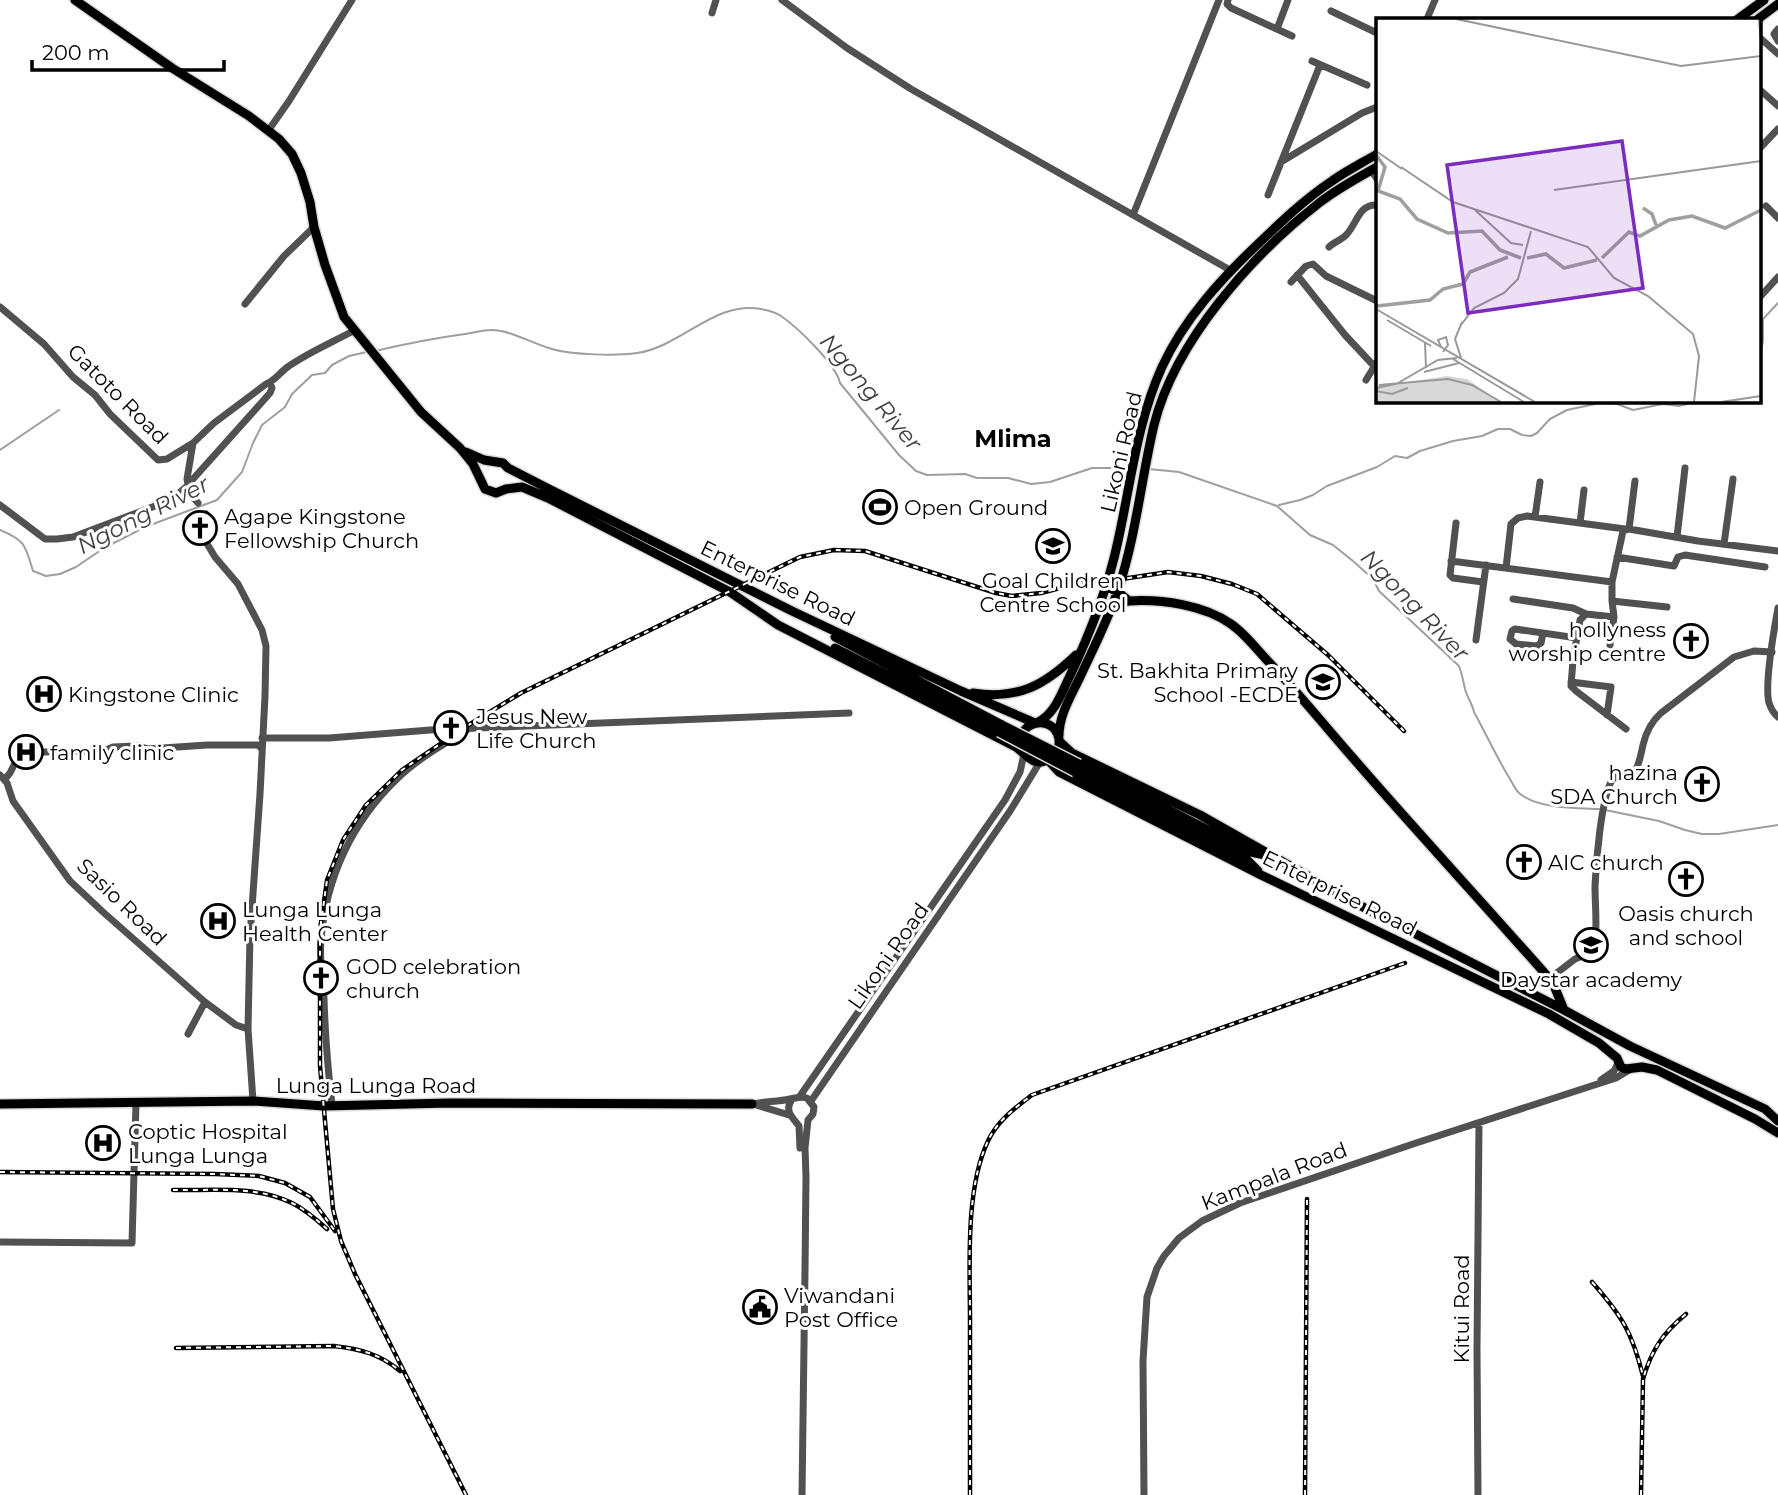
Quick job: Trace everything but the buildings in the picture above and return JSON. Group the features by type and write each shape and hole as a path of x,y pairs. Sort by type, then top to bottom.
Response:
{"main road":[{"path":"75,0 167,64 249,116 279,139 292,154 310,202 325,265 345,317 421,412 460,448 480,475"},
{"path":"1741,18 1765,0"},
{"path":"1759,18 1778,4"},
{"name":"Likoni Road","path":"1037,723 1044,720 1063,690 1097,611 1118,542 1134,458 1149,399 1163,365 1188,322 1230,270 1284,219 1331,181 1376,155"},
{"name":"Likoni Road","path":"1059,739 1061,719 1118,592 1143,488 1154,425 1173,375 1200,329 1223,298 1265,252 1319,204 1374,168"},
{"path":"460,448 477,458 503,463 508,468 511,479 500,492 488,491 481,483 482,468 492,462"},
{"name":"Enterprise Road","path":"508,468 792,611 961,691 1037,723"},
{"name":"Enterprise Road","path":"506,488 527,488 587,517 730,592 778,625 1023,753"},
{"path":"1105,586 1129,601"},
{"path":"1097,611 1129,601 1173,603 1210,612 1231,624 1292,687 1421,837 1549,979 1564,1010"},
{"path":"792,611 807,623 1238,846 1251,852 1273,856"},
{"path":"778,625 811,636 1247,860 1261,875"},
{"path":"961,691 1004,695 1028,689 1052,676 1081,651"},
{"path":"1049,713 1054,719 1061,719"},
{"path":"1029,725 1049,725 1056,732 1059,739 1058,750 1044,761 1028,758 1023,753 1021,734 1029,725"},
{"name":"Enterprise Road","path":"1059,739 1072,753 1200,816 1361,906 1634,1048 1765,1109 1778,1121"},
{"name":"Enterprise Road","path":"1044,761 1059,772 1261,875 1549,1014 1599,1043 1626,1069 1649,1068 1665,1073 1778,1133"},
{"path":"1617,1061 1621,1049 1634,1048 1640,1059 1633,1069"},
{"name":"Lunga Lunga Road","path":"0,1104 253,1101 332,1105 752,1104"}],"street":[{"path":"268,131 352,0"},
{"path":"712,13 716,0"},
{"path":"782,0 847,48 911,89 1230,270"},
{"path":"1133,215 1219,0"},
{"path":"1228,0 1227,4 1231,8 1292,36"},
{"path":"1277,29 1288,0"},
{"path":"1427,18 1435,0"},
{"path":"1331,11 1376,33"},
{"path":"1778,29 1774,34 1778,40"},
{"path":"1760,38 1778,54"},
{"path":"1268,195 1316,63 1367,85"},
{"path":"1760,90 1778,106"},
{"path":"1281,162 1362,113 1376,107"},
{"path":"1760,148 1778,129"},
{"path":"1329,247 1347,234 1362,209 1376,205"},
{"path":"1766,206 1778,218"},
{"path":"245,304 284,256 314,227"},
{"path":"1366,380 1376,364 1345,335 1294,278 1306,266 1313,264 1326,276 1376,301"},
{"path":"1760,297 1778,277"},
{"name":"Gatoto Road","path":"0,307 38,340 73,377 95,394 110,414 158,460 167,459 193,443 214,423 270,383 286,368 355,330"},
{"path":"0,505 45,539 57,539 73,537 170,500 187,486 270,393 270,383"},
{"path":"193,443 187,486 198,503"},
{"path":"1677,537 1685,468"},
{"path":"1724,544 1733,479"},
{"path":"1610,645 1614,617 1612,582 1623,531 1627,529 1635,481"},
{"path":"1535,517 1540,482"},
{"path":"1580,523 1584,490"},
{"path":"206,514 196,523 197,527 215,557 238,584 258,621 266,646 260,794 250,936 248,1030 253,1101"},
{"path":"1506,568 1511,524 1522,516 1778,551"},
{"path":"1456,523 1451,576 1483,582"},
{"path":"1696,556 1698,541"},
{"path":"1617,558 1674,566 1680,556 1696,556 1765,567"},
{"path":"1451,561 1612,582"},
{"path":"1476,640 1486,565"},
{"path":"1513,598 1573,608 1586,614 1614,617"},
{"path":"1612,601 1667,607"},
{"path":"1778,610 1768,699 1778,717"},
{"path":"1586,614 1580,618 1572,687 1626,729"},
{"path":"1544,633 1577,638"},
{"path":"1549,979 1575,959 1594,951 1595,885 1601,822 1613,779 1618,775 1630,775 1634,772 1652,722 1661,713 1739,655 1758,651 1772,652"},
{"path":"1571,682 1611,687 1607,715"},
{"path":"262,738 329,738 405,731 849,713"},
{"path":"332,1105 326,1056 321,942 333,878 360,822 374,803 397,778 468,729"},
{"path":"2,777 10,773 18,757 34,753 96,751 119,746 148,749 234,744 258,745 261,748"},
{"path":"801,1495 801,1167 799,1126 788,1107 1005,800 1020,772 1023,753"},
{"name":"Likoni Road","path":"811,1101 1044,761"},
{"name":"Sasio Road","path":"2,777 13,801 70,881 205,1002 236,1025 248,1030"},
{"path":"188,1034 205,1002"},
{"path":"1594,1084 1611,1074 1617,1061"},
{"name":"Kampala Road","path":"1144,1495 1143,1361 1147,1297 1157,1268 1170,1247 1189,1229 1240,1203 1616,1078 1633,1069"},
{"path":"796,1098 804,1097 811,1101 814,1111 808,1120 804,1148 806,1251 801,1495"},
{"name":"Lunga Lunga Road","path":"752,1104 796,1098"},
{"path":"0,1242 132,1243 136,1103"},
{"name":"Lunga Lunga Road","path":"752,1104 792,1118"},
{"path":"792,1118 800,1122 808,1120"},
{"name":"Kitui Road","path":"1478,1495 1479,1123"}],"waterway":[{"path":"1760,356 1763,319 1778,303"},
{"name":"Ngong River","path":"375,351 491,330 506,332 545,347 571,353 628,354 653,349 728,311 761,309 781,316 815,346 840,383 899,455 916,471 927,475 965,474 977,478 1008,478 1031,484 1050,482 1092,468 1129,468"},
{"name":"Ngong River","path":"0,530 20,541 33,571 46,576 60,574 76,567 104,548 145,527 217,500 242,472 262,425 285,407 292,394 312,375 325,373 332,365 349,356 367,352"},
{"path":"1279,505 1313,495 1327,486 1377,467 1395,456 1407,458 1420,451 1482,436 1498,429 1510,429 1531,436 1550,419 1567,410 1600,403 1617,404 1633,410 1663,404 1679,406 1692,402"},
{"path":"0,450 59,410"},
{"name":"Ngong River","path":"1149,469 1179,472 1277,506 1310,535 1333,545 1373,579 1379,591 1459,666 1474,712 1519,793 1546,805 1599,809"},
{"name":"Ngong River","path":"1605,810 1659,821 1702,834 1778,825"}],"railway":[{"path":"466,1495 341,1241 333,1209 320,1066 320,930 327,880 343,840 366,805 402,770 521,693 800,557 834,550 865,551 1012,596 1041,593 1079,583 1168,572 1201,576 1232,584 1257,594 1328,655 1404,731"},
{"path":"970,1495 970,1228 975,1182 988,1141 996,1127 1032,1095 1405,963"},
{"path":"0,1172 259,1176 285,1183 310,1197 335,1231"},
{"path":"173,1190 249,1191 278,1197 296,1205 327,1229"},
{"path":"1305,1495 1307,1199"},
{"path":"1592,1282 1625,1325 1643,1376"},
{"path":"1641,1495 1643,1379 1659,1342 1686,1314"},
{"path":"176,1348 334,1346 369,1353 400,1371"}],"place":[{"name":"Open Ground","path":"880,507"},
{"name":"Agape Kingstone Fellowship Church","path":"200,528"},
{"name":"Goal Children Centre School","path":"1053,546"},
{"name":"hollyness worship centre","path":"1691,641"},
{"name":"St. Bakhita Primary School -ECDE","path":"1323,682"},
{"name":"Kingstone Clinic","path":"44,694"},
{"name":"Jesus New Life Church","path":"451,728"},
{"name":"family clinic","path":"26,752"},
{"name":"hazina SDA Church","path":"1702,784"},
{"name":"AIC church","path":"1524,862"},
{"name":"Oasis church and school","path":"1686,879"},
{"name":"Lunga Lunga Health Center","path":"218,921"},
{"name":"Daystar academy","path":"1591,945"},
{"name":"GOD celebration church","path":"321,978"},
{"name":"Coptic Hospital Lunga Lunga","path":"103,1143"},
{"name":"Viwandani Post Office","path":"760,1307"}],"district":[{"name":"Mlima","path":"1013,438"}]}
